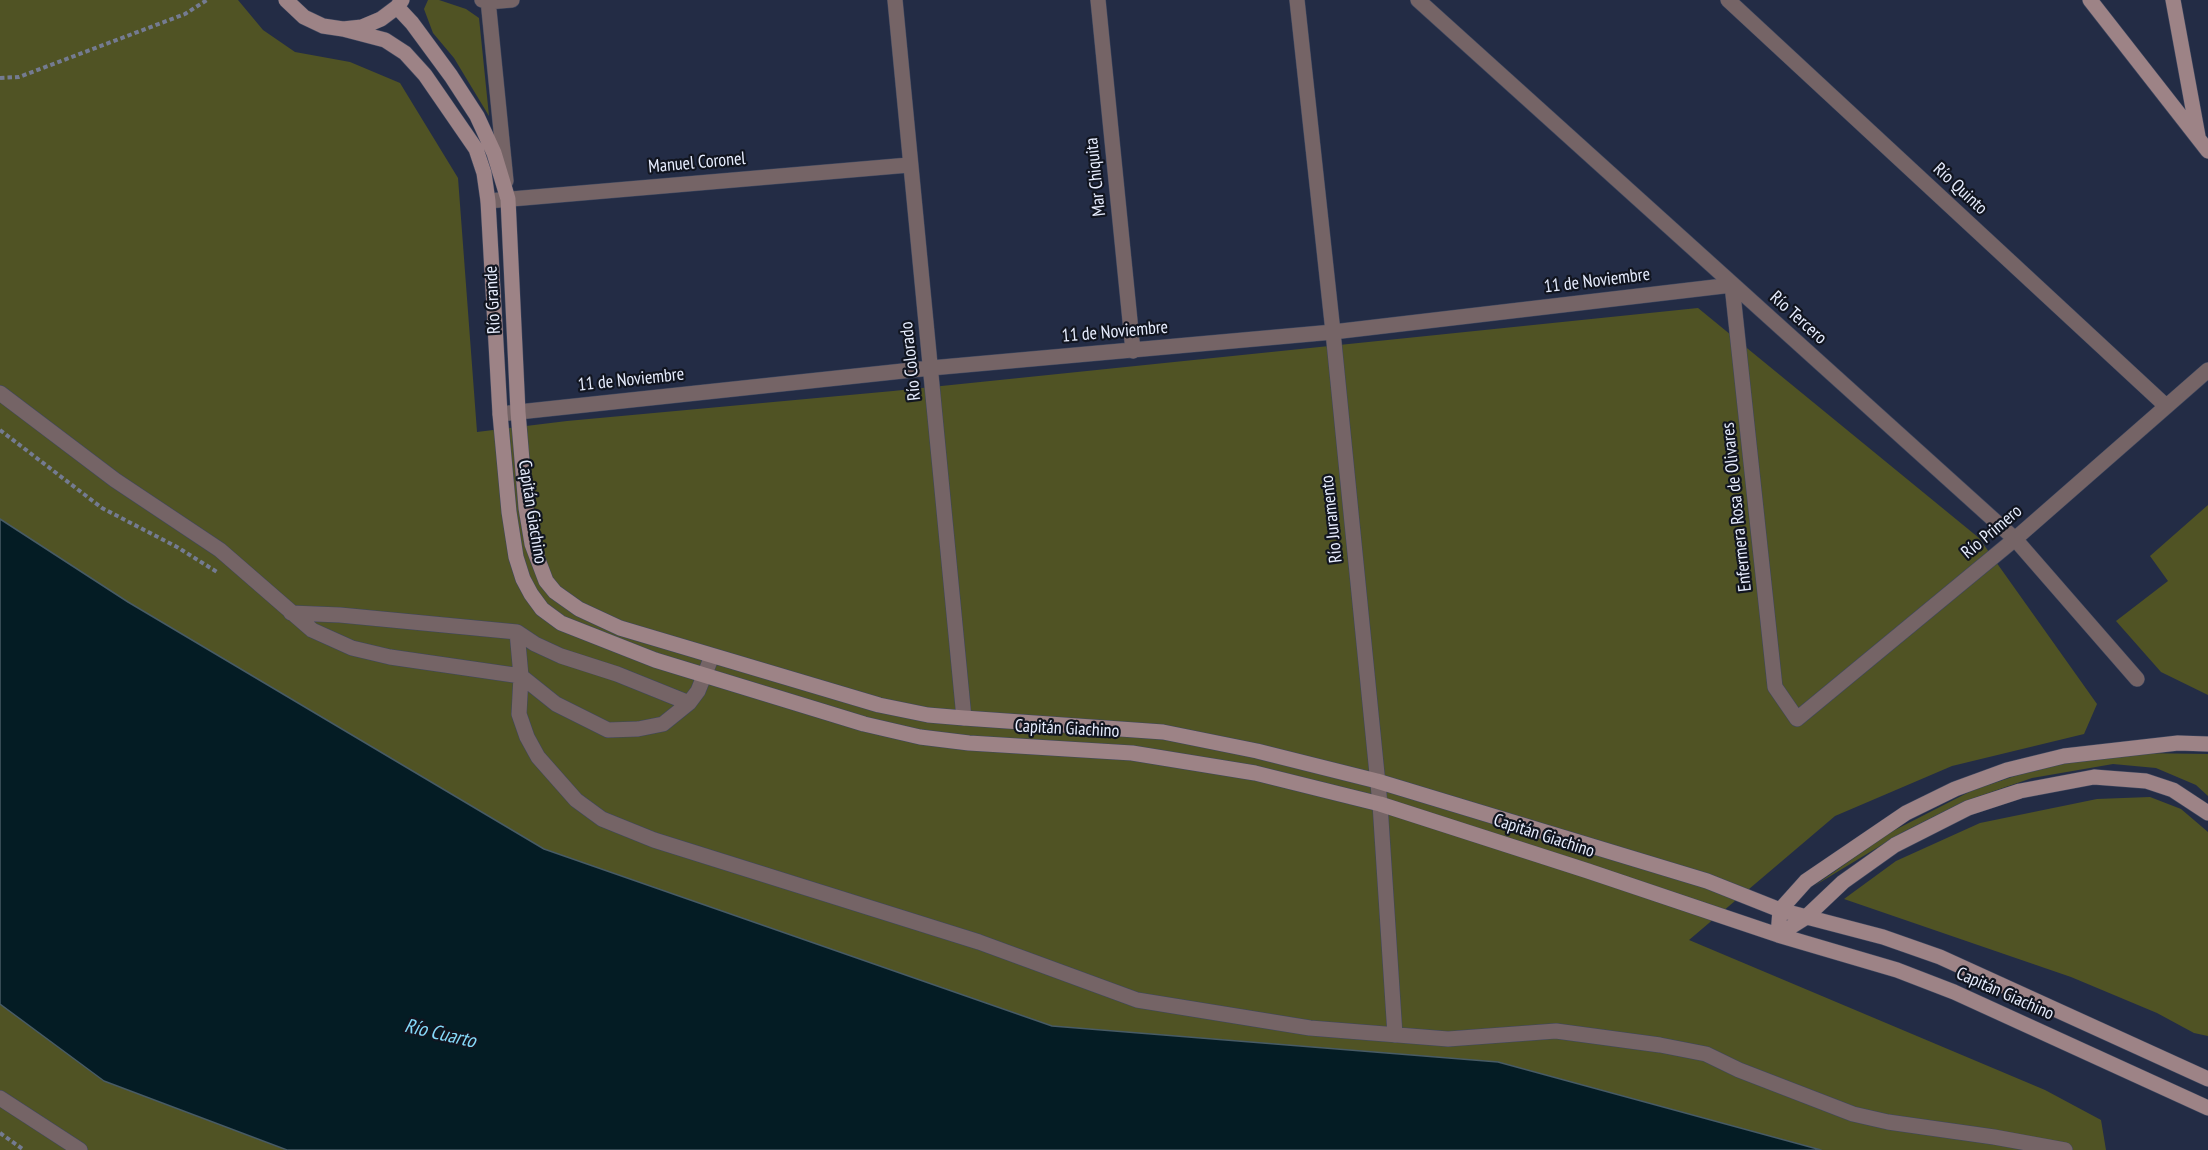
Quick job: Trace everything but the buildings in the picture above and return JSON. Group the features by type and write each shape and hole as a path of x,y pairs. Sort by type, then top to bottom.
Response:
{"main road":[{"name":"Capitán Giachino","path":"286,0 304,17 323,26 385,40 405,53 425,75 476,149 484,173 488,201 500,414 509,512 516,557 523,579 542,609 561,623 655,660 864,724 920,737 969,743 1132,753 1255,773 1380,804 1778,935 1897,970 1954,992 2208,1108"},
{"path":"2090,0 2203,145"},
{"path":"2173,0 2203,145"},
{"path":"343,29 362,27 381,19 399,3 477,116 494,153 508,199"},
{"name":"Río Grande","path":"508,199 518,412 526,508 532,544 546,581 555,592"},
{"name":"Capitán Giachino","path":"555,592 579,609 620,628 879,705 928,715 1163,732 1257,751 1377,781 1707,881 1805,918 1883,937 1940,957 2208,1079"},
{"path":"1778,935 1780,910 1806,881 1906,813 1955,789 2007,770 2064,756 2178,743 2208,744"},
{"path":"1778,935 1805,918 1844,882 1895,845 1968,808 2020,791 2094,777 2146,781 2173,790 2208,813"}],"street":[{"path":"486,1 512,0"},
{"name":"Río Colorado","path":"895,0 909,165 931,368 964,718"},
{"name":"Mar Chiquita","path":"1098,0 1133,351"},
{"name":"Río Juramento","path":"1297,0 1380,804 1395,1035"},
{"name":"Río Tercero","path":"1418,0 2015,539 2137,679"},
{"name":"Río Quinto","path":"1728,0 2166,406"},
{"name":"Río Grande","path":"486,1 508,199"},
{"name":"Manuel Coronel","path":"488,201 909,165"},
{"name":"11 de Noviembre","path":"500,414 931,368 1333,332 1732,285"},
{"name":"Enfermera Rosa de Olivares","path":"1732,285 1775,687 1797,719"},
{"name":"Río Primero","path":"1797,719 2015,539 2208,370"},
{"path":"0,393 115,480 220,550 312,630 352,648 390,657 521,676 556,704 608,730 638,729 663,724 689,703 698,691 712,656"},
{"path":"291,614 340,615 517,632 535,644 561,656 617,674 689,703"},
{"path":"517,632 521,676 519,714 527,737 538,757 576,800 602,819 643,836 979,942 1137,1000 1310,1028 1448,1039 1556,1031 1660,1045 1706,1054 1739,1070 1853,1114 1888,1122 2065,1150"},
{"path":"0,1098 80,1150"}],"path":[{"path":"0,78 19,77 185,14 207,0"},
{"path":"0,430 102,508 177,547 227,578"},
{"path":"0,1133 24,1150"}],"green space":[{"path":"0,0 238,0 263,30 295,52 350,62 400,83 458,178 477,432 567,421 893,391 1698,308 1979,538 2097,704 2084,734 1952,766 1835,816 1689,940 2045,1090 2101,1120 2106,1150 1821,1150 1498,1062 1052,1026 544,849 128,602 0,519"},
{"path":"428,0 439,0 466,9 479,18 489,116 454,58 433,33 424,9"},
{"path":"2208,505 2208,695 2161,672 2116,621 2168,581 2150,556"},
{"path":"2134,753 2208,754 2208,796 2196,785 2156,768 2113,764 2032,778 1965,801 1903,832 1814,886 1889,833 1973,790 2051,764"},
{"path":"2150,797 2181,809 2208,832 2208,1036 2194,1033 2157,1013 2071,977 1844,899 1896,861 1980,823 2097,799"},
{"path":"0,1004 104,1081 287,1150 0,1150"}],"water":[{"name":"Río Cuarto","path":"0,519 128,602 544,849 1052,1026 1498,1062 1821,1150 287,1150 104,1081 0,1004"}]}
